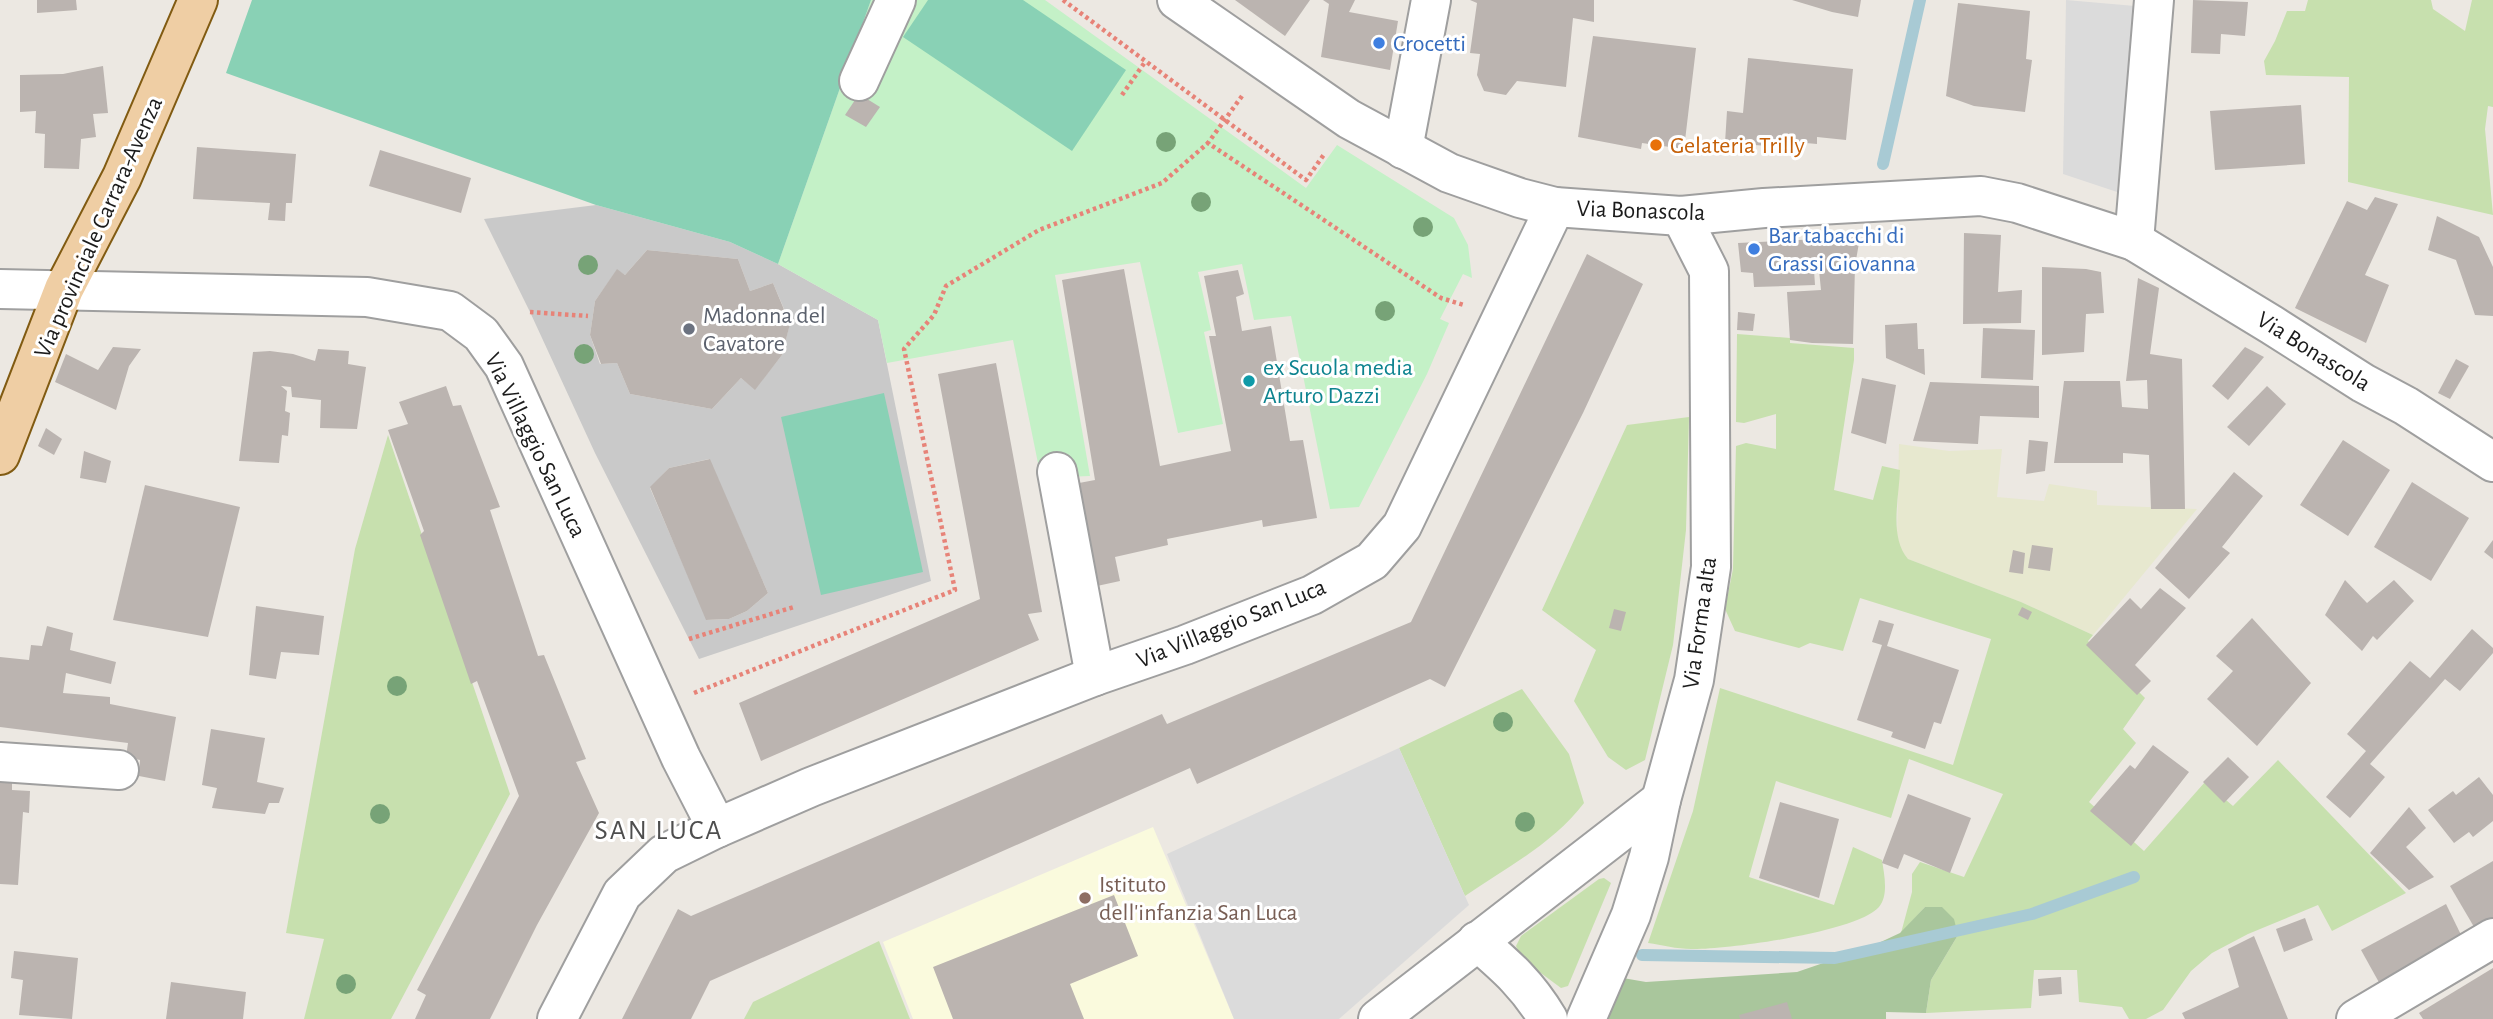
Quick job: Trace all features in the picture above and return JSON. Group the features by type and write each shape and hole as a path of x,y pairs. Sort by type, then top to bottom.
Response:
{"main road":[{"name":"Via provinciale Carrara-Avenza","path":"0,455 64,289 122,177 198,0"}],"street":[{"path":"859,81 896,0"},
{"name":"Via Bonascola","path":"1177,0 1349,119 1403,149 1449,173 1501,193 1555,207 1681,216 1764,208 1981,196 2017,203 2134,241 2493,462"},
{"path":"1403,149 1431,0"},
{"path":"2134,241 2154,0"},
{"name":"Via Villaggio San Luca","path":"557,1019 622,894 664,854 811,787 1312,595 1372,561 1402,526 1555,207"},
{"name":"Via Forma alta","path":"1586,1019 1631,915 1649,857 1661,800 1694,680 1711,567 1709,271 1681,216"},
{"name":"Via Villaggio San Luca","path":"0,289 367,297 450,311 481,334 504,366 658,707 700,798 717,828"},
{"path":"1057,472 1095,676"},
{"path":"0,762 119,770"},
{"path":"1378,1019 1661,800"},
{"path":"2356,1019 2493,938"},
{"path":"1477,942 1514,972 1548,1019"}],"path":[{"path":"1063,0 1306,180 1328,148"},
{"path":"658,707 955,590 904,349 934,315 946,286 1039,230 1162,184 1208,143 1268,61"},
{"path":"1122,94 1145,62"},
{"path":"1208,143 1441,298 1468,306"},
{"path":"530,312 588,316"},
{"path":"690,639 794,607"}],"shaded area":[{"path":"2066,0 2135,6 2117,192 2063,174"},
{"path":"596,205 730,242 778,264 878,320 931,581 699,659 595,453 484,219","holes":["647,250 738,259 750,291 773,283 790,323 782,355 755,389 741,378 712,409 630,394 617,363 600,364 590,335 595,301 617,270 625,275","709,459 768,593 747,611 729,619 707,620 650,488 669,468"]},
{"path":"1899,444 1949,451 2002,449 1997,497 2044,501 2049,484 2097,491 2097,505 2197,509 2093,635 2021,602 1908,559 1900,548 1897,535"},
{"path":"1399,748 1469,905 1339,1019 1234,1019 1167,854"},
{"name":"Istituto dell'infanzia San Luca","path":"1153,827 1234,1019 913,1019 883,942"}],"green space":[{"path":"252,0 871,0 778,264 730,242 596,205 226,73"},
{"path":"871,0 1045,0 1306,188 1337,145 1454,218 1468,245 1472,278 1463,274 1440,319 1449,323 1427,374 1359,507 1330,509 1291,316 1254,320 1242,264 1198,272 1211,330 1204,332 1223,424 1178,433 1140,262 1055,275 1090,476 1041,478 1013,340 887,363 878,320 778,264"},
{"path":"928,0 1023,0 1126,70 1072,151 903,37"},
{"path":"2308,0 2431,0 2433,9 2465,31 2472,0 2493,0 2493,107 2488,106 2485,129 2493,215 2348,182 2349,77 2266,75 2264,61 2287,11 2305,11"},
{"path":"1737,334 1790,338 1790,343 1854,348 1834,490 1873,500 1882,466 1900,470 1897,529 1902,550 1908,559 2021,602 2093,635 2088,641 2145,698 2123,729 2136,743 2089,802 2144,851 2205,782 2233,806 2278,760 2406,893 2332,931 2318,905 2248,934 2212,953 2191,971 2163,1010 2146,1019 2129,1019 2122,1007 2079,1002 2077,970 2034,970 2031,1008 1926,1013 1931,980 1958,935 1925,907 1901,933 1912,892 1912,874 1920,862 1964,877 2003,794 1909,759 1891,818 1776,781 1749,877 1834,905 1853,847 1882,860 1885,891 1879,907 1866,916 1819,932 1760,943 1691,949 1648,943 1693,811 1720,688 1953,765 1991,639 1860,598 1843,651 1810,643 1799,648 1735,631 1725,609 1733,569 1736,446 1746,443 1776,449 1776,414 1744,423 1736,422"},
{"path":"884,393 923,572 821,595 781,417"},
{"path":"1689,417 1686,530 1673,645 1645,760 1626,770 1608,757 1574,701 1596,650 1542,610 1627,425"},
{"path":"388,435 510,794 391,1019 304,1019 324,939 286,933 355,549"},
{"path":"1522,689 1569,754 1584,803 1544,843 1465,896 1399,748"},
{"path":"1604,878 1611,883 1568,986 1561,988 1522,959 1516,946 1521,936"},
{"path":"1925,907 1942,907 1954,919 1958,935 1931,980 1926,1013 1886,1012 1886,1019 1604,1019 1617,977 1646,982 1797,972 1870,947 1900,933"},
{"path":"879,941 910,1019 744,1019 753,1002"}],"building":[{"path":"37,0 76,0 77,10 37,13"},
{"path":"1235,0 1310,0 1285,36"},
{"path":"1323,0 1355,0 1349,12 1398,21 1390,70 1321,57 1329,4"},
{"path":"1470,0 1594,0 1594,22 1573,18 1566,87 1517,81 1506,95 1484,91 1477,75 1480,54 1470,53 1477,3"},
{"path":"1792,0 1861,0 1858,17"},
{"path":"2193,0 2248,2 2245,36 2221,34 2220,54 2191,53"},
{"path":"1958,3 2030,11 2026,59 2032,60 2025,112 1974,106 1946,96"},
{"path":"1593,36 1696,48 1684,149 1642,143 1641,149 1578,137"},
{"path":"1748,58 1853,69 1846,140 1817,137 1817,144 1783,141 1783,147 1725,143 1727,111 1743,113"},
{"path":"103,66 108,113 93,114 96,137 81,139 79,169 44,168 45,134 35,133 36,111 20,112 20,75 63,74"},
{"path":"859,94 880,107 866,127 845,115"},
{"path":"2301,105 2305,164 2215,170 2210,111"},
{"path":"197,147 296,154 292,203 286,203 285,221 268,220 270,203 193,199"},
{"path":"380,150 471,178 461,213 369,186"},
{"path":"2375,197 2398,204 2365,275 2389,285 2366,343 2295,308 2347,201 2367,210"},
{"path":"2437,216 2479,237 2493,267 2493,316 2475,315 2456,260 2428,250"},
{"path":"1964,233 2001,235 1998,292 2022,290 2021,323 1963,324"},
{"path":"1860,237 1855,266 1853,344 1790,340 1787,292 1821,290 1819,270 1814,270 1815,285 1754,287 1753,273 1741,272 1738,243"},
{"name":"Madonna del Cavatore","path":"647,250 738,259 750,291 773,283 790,324 782,355 755,390 741,378 712,409 630,394 617,363 601,364 590,335 595,301 617,269 625,275"},
{"path":"1587,254 1643,284 1583,413 1445,687 1430,679 1197,784 1190,768 710,981 691,1019 622,1019 678,909 691,916 1162,714 1167,724 1411,622"},
{"path":"2042,267 2101,272 2104,313 2086,314 2084,352 2042,355"},
{"name":"ex Scuola media Arturo Dazzi","path":"1124,269 1160,466 1231,451 1209,336 1216,336 1204,276 1238,270 1244,294 1236,297 1242,331 1271,326 1290,441 1303,440 1317,518 1263,527 1262,520 1167,539 1168,545 1115,557 1120,581 1097,586 1089,563 1079,483 1095,480 1062,280"},
{"path":"2138,278 2159,288 2150,354 2182,359 2185,509 2151,509 2149,455 2123,453 2123,463 2054,463 2064,381 2120,381 2122,407 2148,409 2147,380 2126,381"},
{"path":"1738,312 1755,314 1753,331 1737,330"},
{"path":"1917,323 1918,349 1924,349 1925,375 1886,358 1885,325"},
{"path":"1983,328 2035,330 2033,380 1981,378"},
{"path":"113,347 141,349 129,366 116,410 55,382 66,354 98,370"},
{"path":"2245,347 2264,357 2228,400 2212,386"},
{"path":"318,349 349,351 348,364 366,367 357,429 320,428 321,400 292,397 291,387 281,386 287,391 285,411 290,413 288,436 282,435 279,463 239,461 253,352 293,354 315,361"},
{"path":"2456,359 2469,366 2450,399 2438,393"},
{"path":"996,363 1042,612 1028,614 1039,640 761,761 739,703 980,599 938,374"},
{"path":"1862,378 1896,385 1886,444 1851,433"},
{"path":"1930,382 2039,386 2039,418 1980,416 1978,444 1913,441"},
{"path":"446,386 453,406 461,405 500,507 490,510 538,656 544,655 586,759 576,762 599,813 537,925 490,1019 415,1019 426,995 417,990 519,796 477,681 471,684 420,535 424,531 388,430 408,424 399,402"},
{"path":"2267,386 2286,404 2249,446 2227,427"},
{"path":"46,428 62,439 54,455 38,446"},
{"path":"2029,440 2048,442 2045,471 2026,474"},
{"path":"2343,440 2390,470 2348,536 2300,505"},
{"path":"84,451 111,461 106,483 80,478"},
{"path":"710,459 768,593 747,611 729,619 706,620 650,487 669,468"},
{"path":"2234,472 2263,496 2222,547 2230,553 2189,599 2155,568"},
{"path":"2412,482 2469,518 2431,581 2374,547"},
{"path":"145,485 240,507 208,637 113,620"},
{"path":"2493,540 2493,559 2484,552"},
{"path":"2032,545 2053,548 2050,571 2028,568"},
{"path":"2013,550 2025,553 2023,574 2009,572"},
{"path":"2345,580 2367,603 2394,580 2414,601 2377,640 2373,636 2362,651 2325,615"},
{"path":"2160,588 2186,608 2135,665 2151,681 2137,695 2086,645 2130,598 2141,609"},
{"path":"256,606 324,616 319,655 281,652 276,679 249,675"},
{"path":"2022,607 2032,612 2028,620 2018,615"},
{"path":"1614,609 1626,612 1621,631 1609,628"},
{"path":"2252,618 2311,683 2257,746 2207,699 2233,671 2216,656"},
{"path":"1879,620 1894,624 1887,646 1959,670 1941,724 1934,722 1925,749 1891,737 1893,732 1857,720 1882,645 1872,642"},
{"path":"47,626 73,633 70,650 116,662 111,684 66,673 63,693 110,697 110,704 176,717 165,781 139,776 140,760 126,757 128,743 0,727 0,657 29,660 31,645 42,646"},
{"path":"2472,629 2493,648 2493,653 2460,691 2445,679 2370,764 2385,777 2350,818 2326,797 2366,751 2347,734 2410,661 2430,678"},
{"path":"211,729 265,738 257,782 284,788 279,803 269,803 265,814 212,808 217,788 202,785"},
{"path":"2153,745 2189,772 2131,846 2090,811 2130,765 2135,769"},
{"path":"2228,757 2249,777 2224,803 2203,782"},
{"path":"2479,777 2493,795 2493,821 2473,837 2469,832 2454,843 2428,810 2453,791 2456,795"},
{"path":"0,782 12,783 12,790 30,791 29,813 23,812 18,885 0,884"},
{"path":"1908,794 1971,818 1950,873 1904,854 1898,869 1882,863"},
{"path":"1780,802 1839,819 1819,898 1759,878"},
{"path":"2409,807 2426,828 2406,847 2434,877 2409,890 2370,853"},
{"path":"2493,861 2493,924 2477,932 2450,886"},
{"path":"1114,895 1138,956 1070,984 1084,1019 953,1019 933,967"},
{"path":"2446,904 2463,939 2381,986 2361,950"},
{"path":"2305,918 2313,940 2284,952 2276,929"},
{"path":"2254,936 2288,1019 2185,1019 2182,1013 2239,987 2228,949"},
{"path":"14,951 78,958 72,1019 19,1015 23,980 11,978"},
{"path":"2493,968 2493,1019 2423,1019 2419,1013"},
{"path":"2061,977 2062,994 2039,996 2038,979"},
{"path":"171,982 246,992 243,1019 166,1019"},
{"path":"1787,1002 1792,1019 1740,1019 1739,1015"}],"waterway":[{"path":"1883,164 1920,0"},
{"path":"1642,955 1835,958 2032,914 2134,877"}],"place":[{"name":"Crocetti","path":"1379,43"},
{"name":"Gelateria Trilly","path":"1656,145"},
{"name":"Bar tabacchi di Grassi Giovanna","path":"1754,249"},
{"name":"Madonna del Cavatore","path":"689,329"},
{"name":"ex Scuola media Arturo Dazzi","path":"1249,381"},
{"name":"Istituto dell'infanzia San Luca","path":"1085,898"}],"district":[{"name":"SAN LUCA","path":"659,829"}]}
